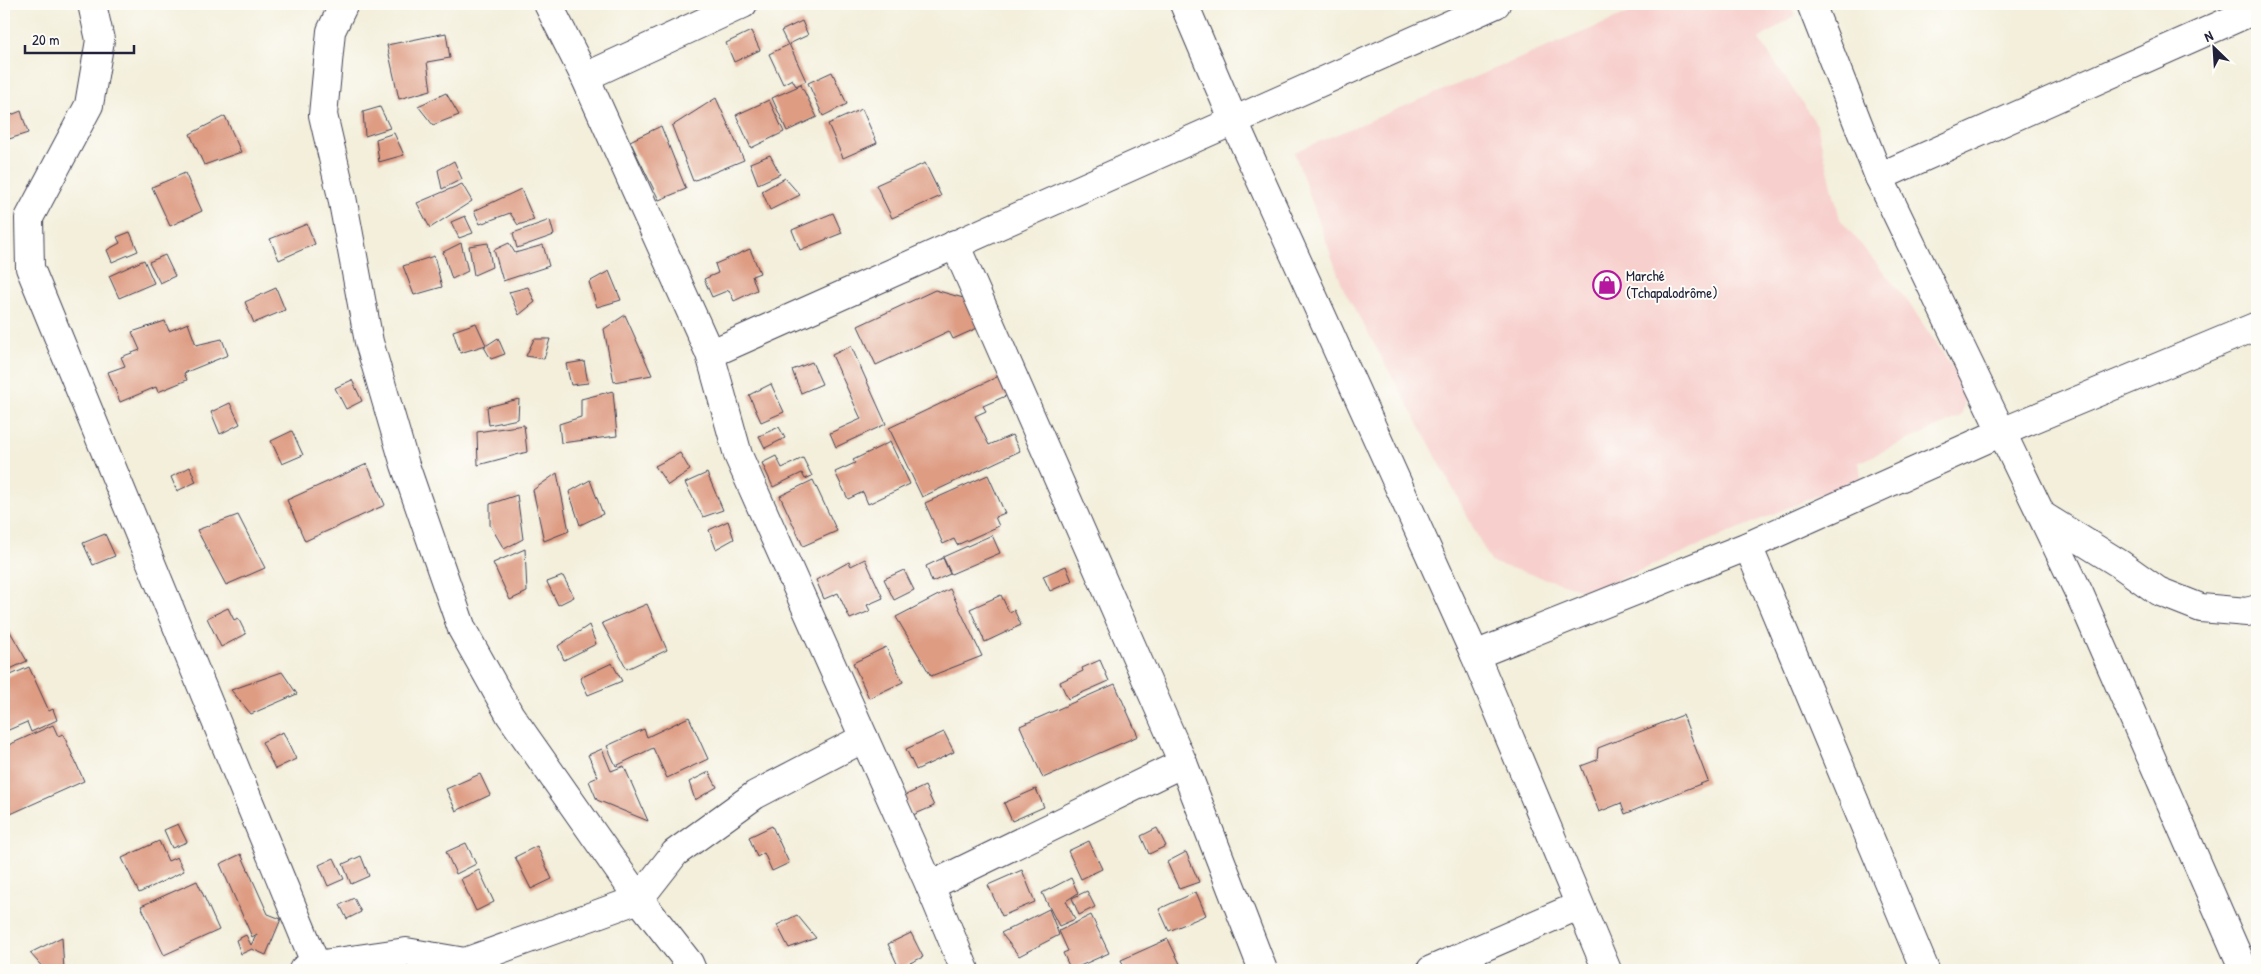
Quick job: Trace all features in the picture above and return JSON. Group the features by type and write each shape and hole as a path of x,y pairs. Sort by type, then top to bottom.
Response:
{"street":[{"path":"92,4 100,40 88,104 29,218 30,268 310,968 406,952 465,962 639,899 675,853 755,795 864,738"},
{"path":"344,4 331,31 323,116 342,197 369,342 405,465 462,629 510,716 639,899 689,963 692,970"},
{"path":"548,4 585,77 710,354 738,455 930,886 965,970"},
{"path":"585,77 743,4"},
{"path":"1184,4 1233,119 1475,655 1578,906 1607,970"},
{"path":"710,354 1233,119 1496,4"},
{"path":"1810,4 1879,176 2080,595 2244,970"},
{"path":"1879,176 2257,9"},
{"path":"955,244 1183,763 1262,970"},
{"path":"1475,655 1748,546 2002,432 2257,326"},
{"path":"2042,516 2120,564 2158,591 2202,608 2247,612 2257,609"},
{"path":"1748,546 1925,970"},
{"path":"930,886 1183,763"},
{"path":"1431,970 1578,906"}],"shaded area":[{"path":"1651,4 1790,4 1795,15 1759,39 1817,125 1840,219 1908,302 1968,390 1961,416 1859,462 1861,477 1589,592 1491,562 1426,437 1343,288 1294,152"}],"building":[{"path":"802,21 808,35 789,44 806,81 796,86 792,79 783,84 769,54 788,45 781,31"},
{"path":"751,31 760,50 734,62 726,43"},
{"path":"446,33 450,58 427,62 431,90 399,99 387,45"},
{"path":"832,72 847,104 823,116 808,83"},
{"path":"801,85 817,117 787,131 772,98"},
{"path":"446,93 459,115 433,125 418,106"},
{"path":"716,98 744,160 693,181 672,126"},
{"path":"769,100 784,132 751,148 736,115"},
{"path":"380,107 390,128 365,136 363,112"},
{"path":"862,109 877,143 843,158 828,124"},
{"path":"21,111 28,133 9,139 4,130 4,118"},
{"path":"225,116 241,152 204,165 190,134"},
{"path":"661,126 686,189 659,200 630,141"},
{"path":"394,133 404,155 379,162 376,139"},
{"path":"770,155 780,174 758,184 750,163"},
{"path":"454,161 462,179 442,189 438,170"},
{"path":"925,163 941,196 892,218 876,185"},
{"path":"185,173 202,211 170,226 152,187"},
{"path":"785,178 800,195 770,210 762,191"},
{"path":"462,184 472,201 430,228 417,203"},
{"path":"521,189 534,220 518,225 510,213 480,224 474,211"},
{"path":"833,213 842,233 800,250 792,230"},
{"path":"465,216 473,233 459,238 451,222"},
{"path":"550,220 554,235 517,248 513,233"},
{"path":"307,224 315,244 279,260 270,239"},
{"path":"130,232 138,251 112,262 107,250 120,243 117,237"},
{"path":"461,243 468,271 452,279 443,252"},
{"path":"488,243 492,267 474,275 469,246"},
{"path":"509,243 515,253 543,245 549,266 503,281 494,250"},
{"path":"750,249 760,273 752,276 757,290 734,301 729,290 712,297 704,279 718,273 715,264"},
{"path":"165,255 175,276 160,283 149,262"},
{"path":"434,256 442,287 414,295 403,266"},
{"path":"144,260 154,283 119,298 109,276"},
{"path":"609,271 621,300 597,307 589,282"},
{"path":"528,287 535,302 519,315 509,292"},
{"path":"276,288 285,310 254,323 245,302"},
{"path":"935,290 974,301 984,325 953,339 949,331 876,365 858,326"},
{"path":"625,315 652,375 614,382 604,329"},
{"path":"165,321 169,331 188,323 196,345 222,339 228,355 184,373 187,380 158,392 156,387 120,402 108,372 125,366 121,357 140,350 132,332"},
{"path":"476,323 486,345 460,353 453,331"},
{"path":"498,338 505,354 491,359 484,347"},
{"path":"534,339 550,339 544,359 526,356"},
{"path":"851,346 886,424 836,447 830,433 861,419 832,355"},
{"path":"584,361 588,383 571,385 566,364"},
{"path":"812,362 822,384 801,393 792,370"},
{"path":"1001,375 1010,394 983,406 986,411 975,416 989,445 1012,435 1020,451 922,497 889,428"},
{"path":"352,380 362,401 346,409 335,388"},
{"path":"771,384 784,412 761,422 749,395"},
{"path":"613,391 617,436 561,443 559,424 581,417 581,399"},
{"path":"519,399 518,419 489,425 487,407"},
{"path":"230,403 240,424 220,434 211,412"},
{"path":"524,425 527,452 478,465 477,432"},
{"path":"779,427 785,438 765,448 759,436"},
{"path":"292,431 303,455 282,464 271,441"},
{"path":"890,442 910,484 868,504 863,492 848,499 835,472 855,463 853,460"},
{"path":"680,453 690,470 668,485 655,466"},
{"path":"776,456 782,468 803,458 812,476 805,479 802,473 773,487 762,463"},
{"path":"367,464 385,505 305,541 287,500"},
{"path":"190,467 196,482 177,491 171,477"},
{"path":"557,473 569,531 544,541 533,490"},
{"path":"707,473 723,510 703,517 685,483"},
{"path":"988,475 1005,513 995,517 999,526 957,545 954,539 943,544 925,503"},
{"path":"590,480 603,514 580,525 569,492"},
{"path":"813,480 837,531 803,546 780,496"},
{"path":"517,495 523,539 504,549 490,525 490,504"},
{"path":"238,515 265,568 226,585 197,530"},
{"path":"728,521 734,539 716,549 709,530"},
{"path":"105,534 115,556 93,565 83,543"},
{"path":"992,535 1000,553 951,574 943,557"},
{"path":"525,549 527,592 510,600 493,563"},
{"path":"943,558 950,574 932,582 926,566"},
{"path":"865,559 883,598 867,605 870,611 850,619 838,593 824,599 816,580 849,562 851,566"},
{"path":"1066,566 1072,581 1050,591 1043,576"},
{"path":"904,570 914,590 894,600 884,579"},
{"path":"563,576 574,597 558,605 547,582"},
{"path":"950,589 982,656 931,676 896,617"},
{"path":"1001,595 1009,612 1014,610 1021,625 985,642 970,609"},
{"path":"647,604 667,650 627,669 602,623"},
{"path":"228,608 234,620 238,618 246,634 221,647 207,618"},
{"path":"4,621 27,661 4,672"},
{"path":"589,625 596,644 564,660 558,646"},
{"path":"886,647 903,682 869,698 853,663"},
{"path":"1100,660 1109,681 1068,699 1060,682 1083,671 1082,668"},
{"path":"612,663 622,681 588,695 580,678"},
{"path":"29,667 49,711 53,709 57,720 31,732 27,722 4,732 4,678"},
{"path":"282,672 297,694 251,714 231,690"},
{"path":"1115,684 1138,736 1043,778 1020,726"},
{"path":"1683,715 1708,781 1625,814 1621,803 1599,812 1581,766 1597,760 1598,748"},
{"path":"689,717 708,759 667,778 653,748 616,766 607,746 644,729 647,737"},
{"path":"53,725 58,736 63,734 84,781 4,817 4,747"},
{"path":"283,732 296,759 275,769 262,742"},
{"path":"944,732 954,752 916,770 906,749"},
{"path":"602,749 611,771 624,766 648,821 597,800 589,781 598,777 588,755"},
{"path":"709,772 717,787 695,800 689,782"},
{"path":"480,774 490,795 456,811 446,789"},
{"path":"925,786 934,806 913,815 904,796"},
{"path":"1036,789 1044,807 1012,821 1004,803"},
{"path":"178,824 187,842 172,848 164,830"},
{"path":"772,826 789,863 772,871 764,853 757,857 749,837"},
{"path":"1157,828 1166,846 1149,854 1141,836"},
{"path":"159,841 168,861 177,857 184,871 139,893 122,858"},
{"path":"1089,841 1102,869 1081,879 1068,851"},
{"path":"466,843 476,864 456,874 446,852"},
{"path":"537,846 552,879 531,889 515,857"},
{"path":"1186,852 1199,882 1179,889 1167,862"},
{"path":"241,854 268,914 281,919 266,955 252,949 241,954 236,940 246,935 251,945 257,934 252,937 220,864"},
{"path":"361,856 369,876 351,884 343,864"},
{"path":"334,858 344,879 328,886 319,865"},
{"path":"479,870 494,902 476,911 461,879"},
{"path":"1022,870 1035,902 1002,916 988,885"},
{"path":"1071,878 1078,893 1066,901 1075,919 1059,926 1042,893"},
{"path":"197,881 219,930 164,955 141,906"},
{"path":"1087,891 1095,907 1079,915 1072,898"},
{"path":"1196,892 1206,915 1169,931 1159,909"},
{"path":"354,898 361,912 347,919 340,905"},
{"path":"1049,909 1059,935 1019,956 1001,933"},
{"path":"797,915 816,938 789,948 777,925"},
{"path":"1091,915 1109,953 1071,970 1063,953 1068,951 1059,931"},
{"path":"911,933 923,957 899,968 888,944"},
{"path":"62,937 64,970 45,970 30,953"},
{"path":"1168,939 1183,970 1125,970 1121,960"},
{"path":"548,967 548,970 522,970 522,968"}],"place":[{"name":"Marché (Tchapalodrôme)","path":"1607,285"}]}
